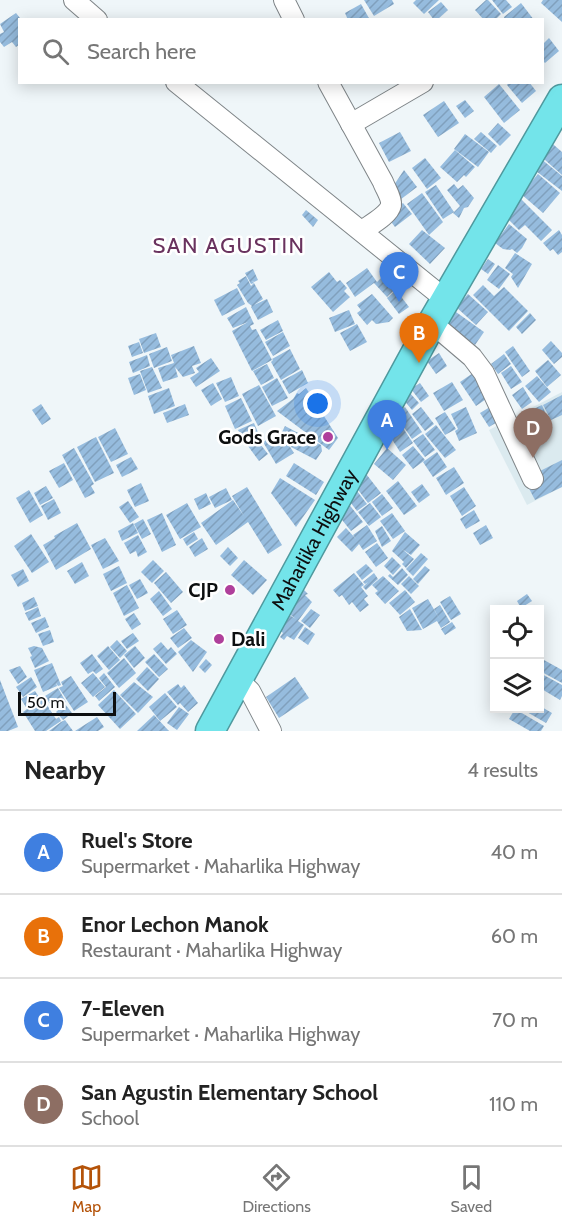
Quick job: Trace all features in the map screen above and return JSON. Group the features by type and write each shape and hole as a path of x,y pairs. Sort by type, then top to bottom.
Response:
{"highway":[{"name":"Maharlika Highway","path":"210,731 439,311 562,99"}],"street":[{"path":"74,0 95,18"},
{"path":"284,0 293,18"},
{"path":"178,84 362,231 439,311 483,374 533,479"},
{"path":"329,84 390,200 391,206 387,212 362,231"},
{"path":"351,124 420,84"},
{"path":"238,680 250,691 271,731"}],"shaded area":[{"path":"562,392 562,487 527,505 489,430"}],"building":[{"path":"364,0 392,0 394,4 374,16"},
{"path":"416,0 439,0 424,14 413,3"},
{"path":"488,0 501,14 497,18 482,18 475,10"},
{"path":"492,0 506,0 512,7 503,14"},
{"path":"543,0 562,0 562,22 541,3"},
{"path":"441,2 448,10 439,18 432,18 428,12"},
{"path":"521,3 532,18 504,18"},
{"path":"361,4 369,18 347,18 345,13"},
{"path":"16,13 20,18 18,18 18,46 16,47 12,42 4,47 0,42 0,34 4,32 0,24"},
{"path":"549,38 559,51 545,63 544,62 544,43"},
{"path":"499,84 520,110 504,123 484,97"},
{"path":"531,84 536,91 522,103 507,85"},
{"path":"465,100 474,111 465,118 456,106"},
{"path":"444,101 459,123 438,137 423,115"},
{"path":"498,123 511,135 500,146 488,134"},
{"path":"400,132 411,151 389,162 379,143"},
{"path":"481,132 497,146 491,153 474,139"},
{"path":"465,134 489,152 478,167 454,149"},
{"path":"547,139 562,152 562,175 536,152"},
{"path":"455,150 475,167 466,177 464,175 457,182 440,167"},
{"path":"425,158 441,178 427,189 412,168"},
{"path":"540,158 562,176 562,191 532,168"},
{"path":"404,170 417,187 392,206 392,188"},
{"path":"538,174 560,193 543,213 521,194"},
{"path":"454,184 458,189 463,185 474,198 468,207 464,208 459,218 453,213 460,206 447,190"},
{"path":"436,185 454,212 443,219 425,192"},
{"path":"422,193 443,222 429,235 407,204"},
{"path":"516,194 552,230 541,241 525,225 519,230 505,216"},
{"path":"403,203 412,214 395,227 386,215"},
{"path":"306,210 318,220 313,227 302,215"},
{"path":"509,224 527,239 517,253 512,249 503,249 495,243"},
{"path":"422,230 445,248 430,264 409,244"},
{"path":"559,230 562,235 562,252 558,255 553,249 550,251 543,243"},
{"path":"515,253 532,264 518,288 511,277 513,274 505,268"},
{"path":"488,259 495,264 488,274 481,269"},
{"path":"498,265 510,274 499,289 487,280"},
{"path":"367,268 377,282 382,277 389,285 393,281 398,286 387,297 374,283 355,297 346,283"},
{"path":"253,269 258,280 252,281 254,283 251,284 245,273"},
{"path":"329,272 337,282 340,280 347,288 344,291 350,297 333,312 311,287"},
{"path":"246,276 251,286 254,283 263,299 254,305 267,299 273,312 258,320 252,306 237,285 240,283 238,281"},
{"path":"483,285 494,296 504,287 528,311 509,331 473,295"},
{"path":"237,288 245,304 222,316 214,300"},
{"path":"396,290 409,307 399,314 387,298"},
{"path":"372,294 393,318 389,322 376,324 372,320 367,325 357,313 361,310 357,305"},
{"path":"468,294 488,312 476,325 456,307"},
{"path":"246,307 254,324 250,326 252,330 256,329 272,360 252,371 232,331 248,322 233,328 227,318"},
{"path":"349,310 355,324 335,332 329,318"},
{"path":"456,312 484,332 475,345 447,324"},
{"path":"530,313 536,320 522,334 516,327"},
{"path":"278,320 283,331 266,340 260,330"},
{"path":"357,324 367,342 350,351 340,333"},
{"path":"283,332 290,346 273,356 265,342"},
{"path":"156,333 161,347 144,353 139,339"},
{"path":"551,341 562,353 562,357 554,364 542,350"},
{"path":"139,342 143,353 132,357 128,346"},
{"path":"194,346 201,363 192,366 195,373 183,377 175,367 178,377 163,382 158,368 174,363 171,355"},
{"path":"513,346 530,371 522,377 505,352"},
{"path":"167,347 172,361 154,368 149,354"},
{"path":"290,349 300,369 281,380 271,362 272,359"},
{"path":"439,353 447,366 436,374 427,361"},
{"path":"504,354 511,364 498,374 491,364"},
{"path":"147,355 150,366 133,373 129,362"},
{"path":"211,358 220,371 196,387 190,378 199,372 196,368"},
{"path":"548,360 561,375 547,387 535,371"},
{"path":"267,364 274,378 261,385 253,371"},
{"path":"511,366 522,382 511,389 501,373"},
{"path":"152,367 162,388 148,393 140,371"},
{"path":"302,370 308,383 289,394 282,381"},
{"path":"476,371 492,395 476,406 460,382"},
{"path":"140,374 146,390 134,395 128,378"},
{"path":"537,376 551,392 539,402 525,386"},
{"path":"231,377 239,396 225,402 216,383"},
{"path":"277,378 288,398 272,406 262,387"},
{"path":"452,382 463,400 444,411 433,393"},
{"path":"213,383 222,399 211,406 201,390"},
{"path":"420,383 429,396 421,402 411,389"},
{"path":"259,385 276,416 258,426 242,394"},
{"path":"523,387 532,402 522,409 512,395"},
{"path":"169,388 175,406 154,414 148,396"},
{"path":"306,388 318,406 324,410 322,413 338,438 329,450 277,411"},
{"path":"409,392 419,403 412,410 402,398"},
{"path":"562,395 562,415 551,420 543,405"},
{"path":"241,398 252,421 235,429 225,406"},
{"path":"41,404 51,419 42,425 32,410"},
{"path":"185,404 189,415 167,423 163,413"},
{"path":"542,405 549,421 533,429 525,413"},
{"path":"405,407 422,432 412,439 395,414"},
{"path":"421,407 434,424 425,431 412,414"},
{"path":"466,407 477,433 459,441 455,431 458,429 451,414"},
{"path":"490,407 499,421 489,427 480,413"},
{"path":"445,412 456,429 445,435 435,418"},
{"path":"523,415 531,428 515,437 507,424"},
{"path":"395,416 413,443 400,452 383,425"},
{"path":"254,423 260,437 245,444 238,430"},
{"path":"436,425 456,450 445,458 425,434"},
{"path":"285,426 321,445 322,451 316,460 291,447 282,432"},
{"path":"115,428 128,454 111,462 98,437"},
{"path":"280,431 294,453 276,464 263,442"},
{"path":"423,434 435,450 425,457 413,441"},
{"path":"96,437 114,473 95,482 77,447"},
{"path":"257,440 268,454 259,461 248,446"},
{"path":"413,446 425,460 413,469 402,455"},
{"path":"74,448 94,484 91,486 95,493 85,498 62,455"},
{"path":"387,448 406,465 393,480 374,464"},
{"path":"437,452 447,467 433,477 423,462"},
{"path":"131,457 138,469 122,477 116,465"},
{"path":"562,460 562,487 535,500 524,479"},
{"path":"64,463 73,480 59,488 49,471"},
{"path":"294,463 324,482 316,495 286,476"},
{"path":"454,467 464,483 446,495 436,478"},
{"path":"363,470 381,493 368,503 350,479"},
{"path":"280,478 315,500 296,527 271,493"},
{"path":"398,481 417,506 404,515 386,491"},
{"path":"141,483 149,501 135,507 127,490"},
{"path":"422,484 430,495 419,503 411,492"},
{"path":"46,486 53,498 40,505 34,493"},
{"path":"247,487 282,545 268,554 248,522 216,545 201,523 233,500 244,516 232,496"},
{"path":"464,487 476,506 462,516 450,496"},
{"path":"226,488 232,500 215,508 209,497"},
{"path":"29,490 43,515 30,523 16,498"},
{"path":"357,491 367,504 357,511 347,498"},
{"path":"206,493 211,504 199,510 194,499"},
{"path":"382,494 393,508 382,516 372,502"},
{"path":"344,498 363,522 351,531 338,515"},
{"path":"54,499 61,513 48,520 41,506"},
{"path":"128,501 139,517 130,523 119,507"},
{"path":"187,503 201,527 180,539 166,515"},
{"path":"370,503 381,517 369,526 358,512"},
{"path":"474,510 480,521 466,529 460,519"},
{"path":"162,513 176,545 162,552 147,520"},
{"path":"392,513 405,531 393,539 380,521"},
{"path":"143,519 151,534 142,539 134,524"},
{"path":"77,523 91,549 56,570 43,545"},
{"path":"133,523 138,533 122,541 118,531"},
{"path":"367,525 377,541 363,550 359,544 352,552 337,537 346,528 356,539 353,535"},
{"path":"486,525 493,538 480,545 473,533"},
{"path":"382,526 391,541 382,547 375,531"},
{"path":"194,532 198,539 187,546 183,539"},
{"path":"405,532 420,545 411,555 402,549 414,559 406,568 402,564 404,562 392,551"},
{"path":"31,534 49,562 32,573 14,546"},
{"path":"138,535 147,552 138,557 136,551 130,554 124,543"},
{"path":"105,538 119,561 103,569 91,545"},
{"path":"202,538 208,549 195,557 189,547"},
{"path":"377,543 388,558 376,567 365,552"},
{"path":"228,547 238,558 230,566 220,556"},
{"path":"421,553 428,559 413,576 406,569"},
{"path":"392,557 401,566 393,575 384,566"},
{"path":"153,560 164,571 152,583 141,572"},
{"path":"244,560 267,580 253,595 231,575"},
{"path":"82,562 89,576 75,584 67,571"},
{"path":"366,564 373,571 362,580 356,572"},
{"path":"119,566 127,583 111,591 103,574"},
{"path":"425,566 430,570 418,584 413,579"},
{"path":"402,568 408,575 398,585 388,576 390,574 393,577"},
{"path":"23,569 29,581 18,587 11,575"},
{"path":"166,572 183,592 171,603 154,583"},
{"path":"354,573 364,585 361,587 368,596 364,599 369,605 360,612 352,602 349,605 342,595 339,597 333,590"},
{"path":"374,573 378,579 366,590 363,587 368,582 365,584 363,582"},
{"path":"383,576 399,591 385,604 375,593 378,591 372,585"},
{"path":"409,576 419,586 411,594 401,584"},
{"path":"140,579 148,593 137,599 129,585"},
{"path":"127,585 139,608 124,616 113,593"},
{"path":"300,586 312,602 298,621 304,625 294,640 287,636 284,640 280,637 283,633 280,630 286,613 296,619 284,610"},
{"path":"405,590 415,602 400,615 389,603"},
{"path":"159,591 172,609 163,616 150,599"},
{"path":"527,594 532,601 526,605 519,605 517,601"},
{"path":"450,596 461,614 451,620 440,602"},
{"path":"34,597 38,606 25,611 22,603"},
{"path":"428,599 440,620 434,609 440,605 450,622 441,628 437,621 423,629 412,608"},
{"path":"38,607 41,616 29,621 25,613"},
{"path":"311,609 320,615 310,628 301,621"},
{"path":"410,609 422,630 407,631 399,617"},
{"path":"177,610 187,625 173,634 163,619"},
{"path":"134,613 141,624 132,630 125,619"},
{"path":"45,617 49,627 36,633 31,623"},
{"path":"452,622 456,628 445,635 441,629"},
{"path":"305,627 315,634 308,645 298,638"},
{"path":"184,628 192,638 178,648 170,638"},
{"path":"50,630 54,642 43,646 38,634"},
{"path":"133,633 139,641 127,649 121,641"},
{"path":"117,640 127,651 120,658 110,647"},
{"path":"191,640 207,652 193,672 178,652"},
{"path":"161,642 168,650 171,647 177,654 166,664 153,649"},
{"path":"34,646 42,648 49,661 35,668 28,648"},
{"path":"108,646 120,660 109,670 97,656"},
{"path":"135,646 145,658 134,668 124,655"},
{"path":"92,654 103,669 96,674 93,671 88,674 80,663"},
{"path":"154,654 168,669 159,677 145,662"},
{"path":"124,658 136,673 119,688 107,673"},
{"path":"206,659 212,665 205,673 199,667"},
{"path":"544,660 562,670 562,683 544,673"},
{"path":"52,663 61,685 58,686 56,683 57,686 43,692 34,670"},
{"path":"20,666 27,677 18,684 9,670"},
{"path":"147,667 159,679 148,691 136,679"},
{"path":"93,673 105,687 93,697 81,683"},
{"path":"104,673 115,687 99,701 95,696 106,687 99,678"},
{"path":"544,675 562,685 560,700 544,690"},
{"path":"71,676 88,702 74,711 59,688 63,686 61,682"},
{"path":"31,677 37,687 23,697 16,687"},
{"path":"295,677 309,698 279,718 266,697"},
{"path":"0,680 18,727 8,731 0,731"},
{"path":"134,682 153,697 138,713 120,695"},
{"path":"178,684 181,688 184,685 198,703 188,712 180,703 178,705 167,692"},
{"path":"58,688 66,702 54,710 45,696"},
{"path":"114,690 136,714 120,729 98,705"},
{"path":"35,691 56,719 59,717 61,721 46,731 35,731 23,712 27,709 21,699"},
{"path":"165,693 177,707 160,721 149,707"},
{"path":"65,704 72,713 63,720 56,712"},
{"path":"179,707 189,714 177,730 167,723"},
{"path":"544,708 552,713 546,723 529,713 544,713"},
{"path":"513,713 522,713 544,726 541,731 530,731 509,719"},
{"path":"154,715 169,731 137,731"},
{"path":"97,717 104,727 98,731 75,731"},
{"path":"65,720 73,731 49,731 61,722"}],"place":[{"name":"7-Eleven","path":"399,302"},
{"name":"Enor Lechon Manok","path":"419,363"},
{"name":"Gods Grace","path":"328,437"},
{"name":"Ruel's Store","path":"387,450"},
{"name":"San Agustin Elementary School","path":"533,458"},
{"name":"CJP","path":"230,590"},
{"name":"Dali","path":"219,639"}],"district":[{"name":"SAN AGUSTIN","path":"229,245"}]}
